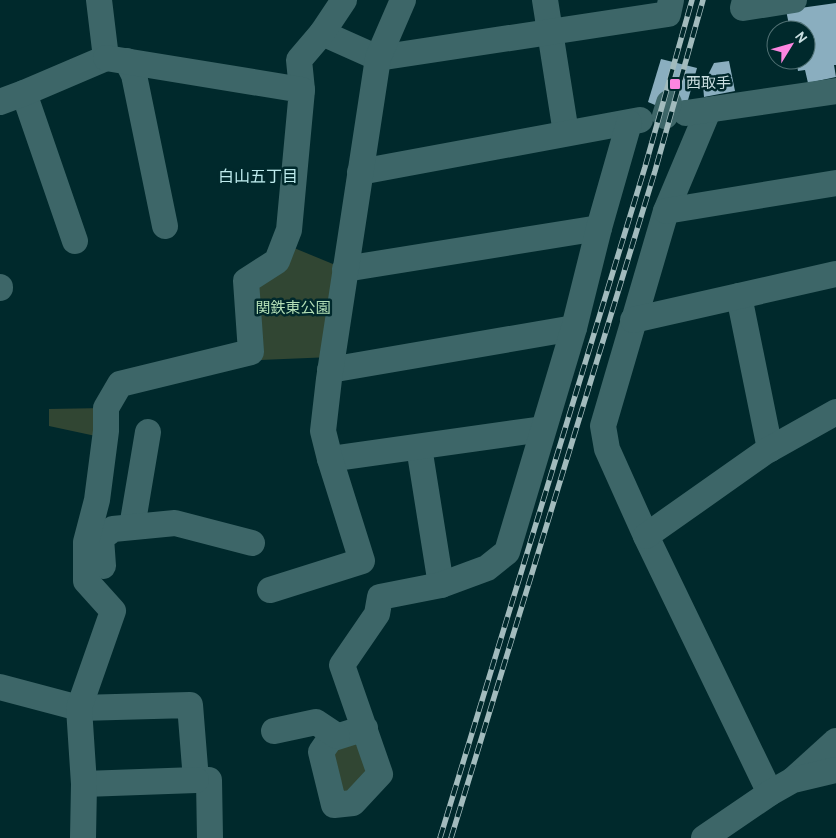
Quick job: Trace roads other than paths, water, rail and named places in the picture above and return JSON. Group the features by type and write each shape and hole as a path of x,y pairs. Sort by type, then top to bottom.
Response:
{"street":[{"path":"99,0 117,59 134,75 165,226"},
{"path":"83,838 84,784 79,708 113,611 86,581 86,542 97,500 106,431 106,408 120,384 251,352 246,281 277,261 289,230 302,90 299,60 322,33 344,0"},
{"path":"365,728 330,739 321,752 334,805 353,803 380,774 365,728 342,665 377,614 380,597 362,561 323,431 330,370 378,58 403,0"},
{"path":"545,0 566,133"},
{"path":"322,33 378,58 668,14 671,0"},
{"path":"745,0 743,8 794,0"},
{"path":"0,102 117,59 302,90"},
{"path":"360,172 666,114 836,91"},
{"path":"24,93 75,241"},
{"path":"666,114 666,211 603,426 607,449 646,536 770,793"},
{"path":"380,597 441,585 487,568 507,552 574,328 599,228 666,114"},
{"path":"666,211 836,183"},
{"path":"345,269 599,228"},
{"path":"633,320 836,274"},
{"path":"739,296 770,450"},
{"path":"330,370 574,328"},
{"path":"646,536 770,450 836,412"},
{"path":"330,459 544,429"},
{"path":"132,527 148,432"},
{"path":"419,447 441,585"},
{"path":"106,602 101,538 113,529 175,523 252,543"},
{"path":"270,590 362,561"},
{"path":"0,687 79,708 190,705 196,780"},
{"path":"274,731 316,722 337,736"},
{"path":"704,838 770,793 793,780 836,741"},
{"path":"793,780 836,770"},
{"path":"84,784 209,780 210,838"}],"railway":[{"path":"440,838 645,167 692,0"},
{"path":"451,838 655,171 703,0"}],"place":[{"name":"西取手","path":"675,84"}],"district":[{"name":"白山五丁目","path":"258,178"}],"park label":[{"name":"関鉄東公園","path":"293,309"}]}
